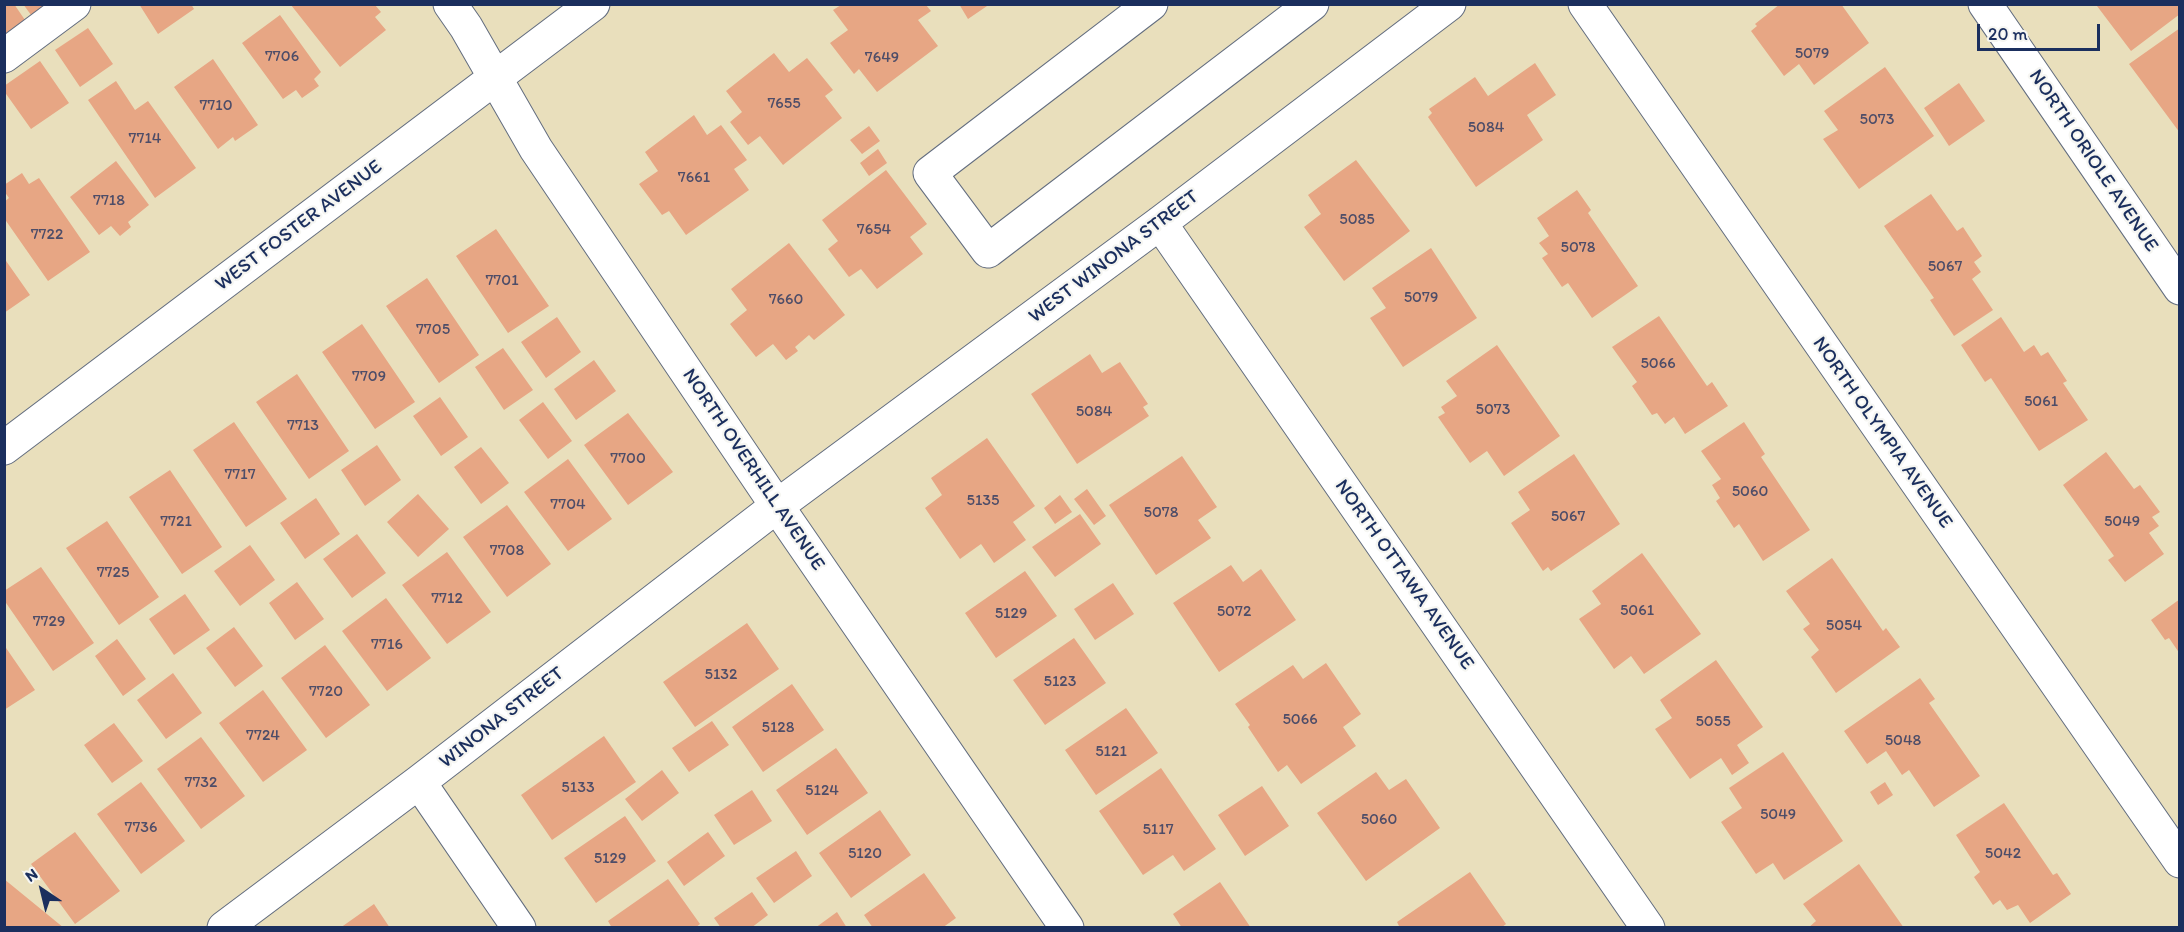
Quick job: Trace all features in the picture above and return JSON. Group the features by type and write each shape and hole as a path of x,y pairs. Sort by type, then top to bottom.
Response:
{"street":[{"path":"4,56 74,4"},
{"name":"NORTH OVERHILL AVENUE","path":"450,4 466,27 536,149 777,506 1067,927"},
{"name":"WEST FOSTER AVENUE","path":"4,448 593,4"},
{"path":"1150,4 930,173 988,250 1312,4"},
{"name":"NORTH OLYMPIA AVENUE","path":"1586,4 2180,861"},
{"name":"NORTH ORIOLE AVENUE","path":"1985,4 2180,288"},
{"name":"WEST WINONA STREET","path":"777,506 1160,223 1443,6"},
{"name":"NORTH OTTAWA AVENUE","path":"1160,223 1647,927"},
{"name":"WINONA STREET","path":"224,927 419,782 777,506"},
{"path":"419,782 519,927"}],"building":[{"path":"4,4 14,4 25,20 4,35"},
{"path":"23,4 53,4 34,19"},
{"path":"139,4 191,4 194,9 158,34"},
{"path":"959,4 990,4 968,19"},
{"path":"1780,4 1841,4 1869,43 1814,85 1799,64 1784,76 1751,31 1757,26 1755,24"},
{"path":"291,5 375,5 381,12 375,17 386,30 340,67"},
{"path":"841,5 926,5 931,11 918,20 938,46 877,92 859,69 854,74 830,43 848,30 833,10"},
{"path":"2180,5 2180,14 2131,51 2097,6"},
{"path":"280,15 321,72 314,79 319,86 302,98 296,90 283,99 242,43"},
{"path":"88,28 113,64 80,87 55,50"},
{"path":"2180,28 2180,133 2129,64"},
{"path":"774,53 789,72 807,58 833,90 825,96 842,118 783,165 760,136 748,145 730,122 742,112 726,91"},
{"path":"213,59 258,125 235,141 233,137 218,149 174,87"},
{"path":"40,61 69,103 31,129 4,91 4,86"},
{"path":"1535,63 1556,95 1527,115 1543,140 1476,187 1428,117 1432,113 1429,109 1475,77 1488,96"},
{"path":"1885,67 1934,136 1859,189 1823,139 1838,130 1824,111"},
{"path":"116,81 135,110 148,101 196,168 155,198 88,100"},
{"path":"1959,83 1985,121 1949,146 1924,108"},
{"path":"694,115 707,135 721,125 747,160 734,169 749,190 686,235 669,211 662,215 639,184 658,171 645,152"},
{"path":"869,126 880,141 862,154 850,140"},
{"path":"878,149 887,163 869,176 860,163"},
{"path":"1356,160 1410,231 1344,281 1304,227 1321,214 1308,195"},
{"path":"116,161 149,205 128,222 131,227 120,236 111,226 99,235 70,197"},
{"path":"886,170 927,224 910,237 923,254 877,289 861,269 849,277 828,249 838,241 822,220"},
{"path":"22,173 29,184 39,178 90,252 48,281 4,218 4,202 9,198 4,191 4,185"},
{"path":"1577,190 1591,210 1588,213 1638,286 1592,318 1568,283 1562,287 1542,258 1548,254 1539,243 1549,236 1537,218"},
{"path":"1931,194 1957,231 1963,227 1982,256 1974,262 1981,272 1972,279 1993,310 1954,336 1930,300 1934,298 1884,226"},
{"path":"496,229 549,306 508,333 456,256"},
{"path":"789,243 845,315 814,340 809,335 795,347 798,351 786,360 773,344 756,357 730,324 747,310 731,289"},
{"path":"1431,248 1477,318 1403,367 1370,318 1386,308 1372,288"},
{"path":"4,258 30,295 4,313"},
{"path":"427,278 479,355 439,383 386,306"},
{"path":"1659,316 1707,386 1712,382 1728,406 1685,434 1674,417 1665,424 1657,413 1652,415 1632,386 1637,382 1612,347"},
{"path":"557,317 581,352 546,378 521,342"},
{"path":"2001,317 2024,352 2034,345 2041,356 2048,352 2067,381 2063,383 2088,420 2039,451 1991,378 1985,382 1961,345"},
{"path":"362,324 415,402 375,429 322,352"},
{"path":"1497,345 1560,436 1504,476 1487,451 1470,463 1438,417 1445,413 1441,407 1457,396 1446,381"},
{"path":"503,348 533,390 504,410 475,367"},
{"path":"1090,354 1102,373 1120,362 1148,404 1143,407 1149,416 1077,464 1031,394"},
{"path":"594,360 616,391 576,420 554,389"},
{"path":"297,374 349,451 309,479 256,402"},
{"path":"440,397 468,437 441,456 413,416"},
{"path":"543,402 572,441 548,459 519,420"},
{"path":"628,413 673,472 628,505 584,445"},
{"path":"234,422 287,499 246,527 193,450"},
{"path":"1744,422 1765,454 1761,457 1810,530 1763,561 1739,524 1734,528 1716,501 1720,498 1712,485 1721,479 1701,451"},
{"path":"987,438 1035,506 1013,522 1026,540 994,563 981,544 960,559 925,508 942,495 931,478"},
{"path":"377,445 401,480 365,506 341,470"},
{"path":"481,447 509,483 481,504 454,467"},
{"path":"2106,452 2134,489 2140,485 2160,512 2152,517 2159,526 2149,533 2164,554 2125,582 2108,560 2114,556 2063,485"},
{"path":"1574,454 1620,524 1551,571 1548,567 1543,571 1511,523 1530,510 1518,492"},
{"path":"1182,456 1217,507 1198,520 1211,538 1156,575 1109,505"},
{"path":"568,459 612,519 568,551 524,492"},
{"path":"170,470 222,547 182,574 129,497"},
{"path":"1087,489 1106,516 1094,525 1074,499"},
{"path":"418,494 449,529 418,557 387,522"},
{"path":"1060,495 1072,512 1055,524 1044,508"},
{"path":"316,498 340,534 305,559 280,523"},
{"path":"507,505 551,564 507,597 463,537"},
{"path":"1080,514 1101,544 1055,577 1032,547"},
{"path":"107,521 159,597 119,625 66,548"},
{"path":"357,534 386,573 352,598 323,559"},
{"path":"250,545 275,580 240,606 214,571"},
{"path":"447,552 491,612 447,644 402,585"},
{"path":"1642,553 1701,634 1644,674 1631,656 1614,669 1579,619 1601,604 1592,591"},
{"path":"1832,558 1883,631 1886,628 1900,647 1836,693 1811,657 1819,650 1803,629 1810,624 1786,591"},
{"path":"1231,565 1243,582 1261,569 1296,620 1219,672 1173,603"},
{"path":"41,567 94,643 53,671 4,600 4,591"},
{"path":"1025,571 1057,616 996,658 965,613"},
{"path":"297,582 324,619 295,640 269,603"},
{"path":"1113,583 1134,614 1095,640 1074,609"},
{"path":"185,594 210,630 174,655 149,619"},
{"path":"386,598 431,658 387,691 342,631"},
{"path":"2180,599 2180,654 2169,638 2165,640 2151,620"},
{"path":"747,623 779,669 695,727 663,682"},
{"path":"234,627 263,666 235,687 206,648"},
{"path":"1074,638 1106,683 1045,725 1013,680"},
{"path":"117,639 146,679 123,696 95,656"},
{"path":"4,645 35,690 4,710"},
{"path":"325,645 370,705 326,738 281,678"},
{"path":"1716,660 1763,727 1737,745 1749,763 1732,775 1721,758 1690,779 1655,729 1672,718 1660,700"},
{"path":"1326,663 1361,714 1343,727 1356,746 1301,784 1287,765 1278,772 1235,704 1293,665 1303,679"},
{"path":"173,673 202,713 166,739 137,700"},
{"path":"1920,678 1935,699 1929,703 1980,776 1934,807 1909,770 1902,775 1886,751 1867,764 1844,731"},
{"path":"792,684 824,730 763,772 732,727"},
{"path":"263,690 307,750 263,782 219,723"},
{"path":"1126,708 1158,753 1096,795 1065,750"},
{"path":"712,721 729,745 689,772 672,748"},
{"path":"114,723 143,761 112,783 84,745"},
{"path":"604,736 636,782 552,840 521,795"},
{"path":"201,737 245,796 201,829 157,769"},
{"path":"836,748 868,793 807,835 776,790"},
{"path":"1783,752 1843,841 1784,880 1773,863 1756,874 1721,822 1742,808 1729,788"},
{"path":"1161,768 1216,849 1184,871 1173,855 1143,875 1099,811"},
{"path":"662,770 679,793 642,821 625,799"},
{"path":"1376,772 1389,790 1406,779 1440,828 1366,881 1317,813"},
{"path":"141,782 185,841 141,874 97,814"},
{"path":"1885,782 1893,795 1878,805 1870,792"},
{"path":"1262,786 1289,826 1245,856 1218,815"},
{"path":"752,790 772,821 734,845 714,815"},
{"path":"2004,803 2053,875 2057,873 2071,894 2030,923 2018,905 2007,910 2000,900 1993,905 1974,877 1980,872 1956,835"},
{"path":"880,810 911,855 851,898 819,853"},
{"path":"625,816 656,861 596,903 564,858"},
{"path":"75,832 120,891 75,924 31,864"},
{"path":"708,832 725,856 684,886 667,862"},
{"path":"796,851 812,876 774,903 756,878"},
{"path":"1859,864 1904,928 1808,928 1816,921 1803,904"},
{"path":"1470,872 1506,924 1501,928 1400,928 1397,922"},
{"path":"924,873 956,918 942,928 873,928 864,915"},
{"path":"4,879 64,928 4,928"},
{"path":"668,879 700,924 695,928 612,928 608,921"},
{"path":"1220,882 1251,928 1182,928 1173,914"},
{"path":"752,892 768,915 751,928 721,928 714,918"},
{"path":"374,904 390,928 340,928"},
{"path":"837,912 847,928 815,928"}]}
